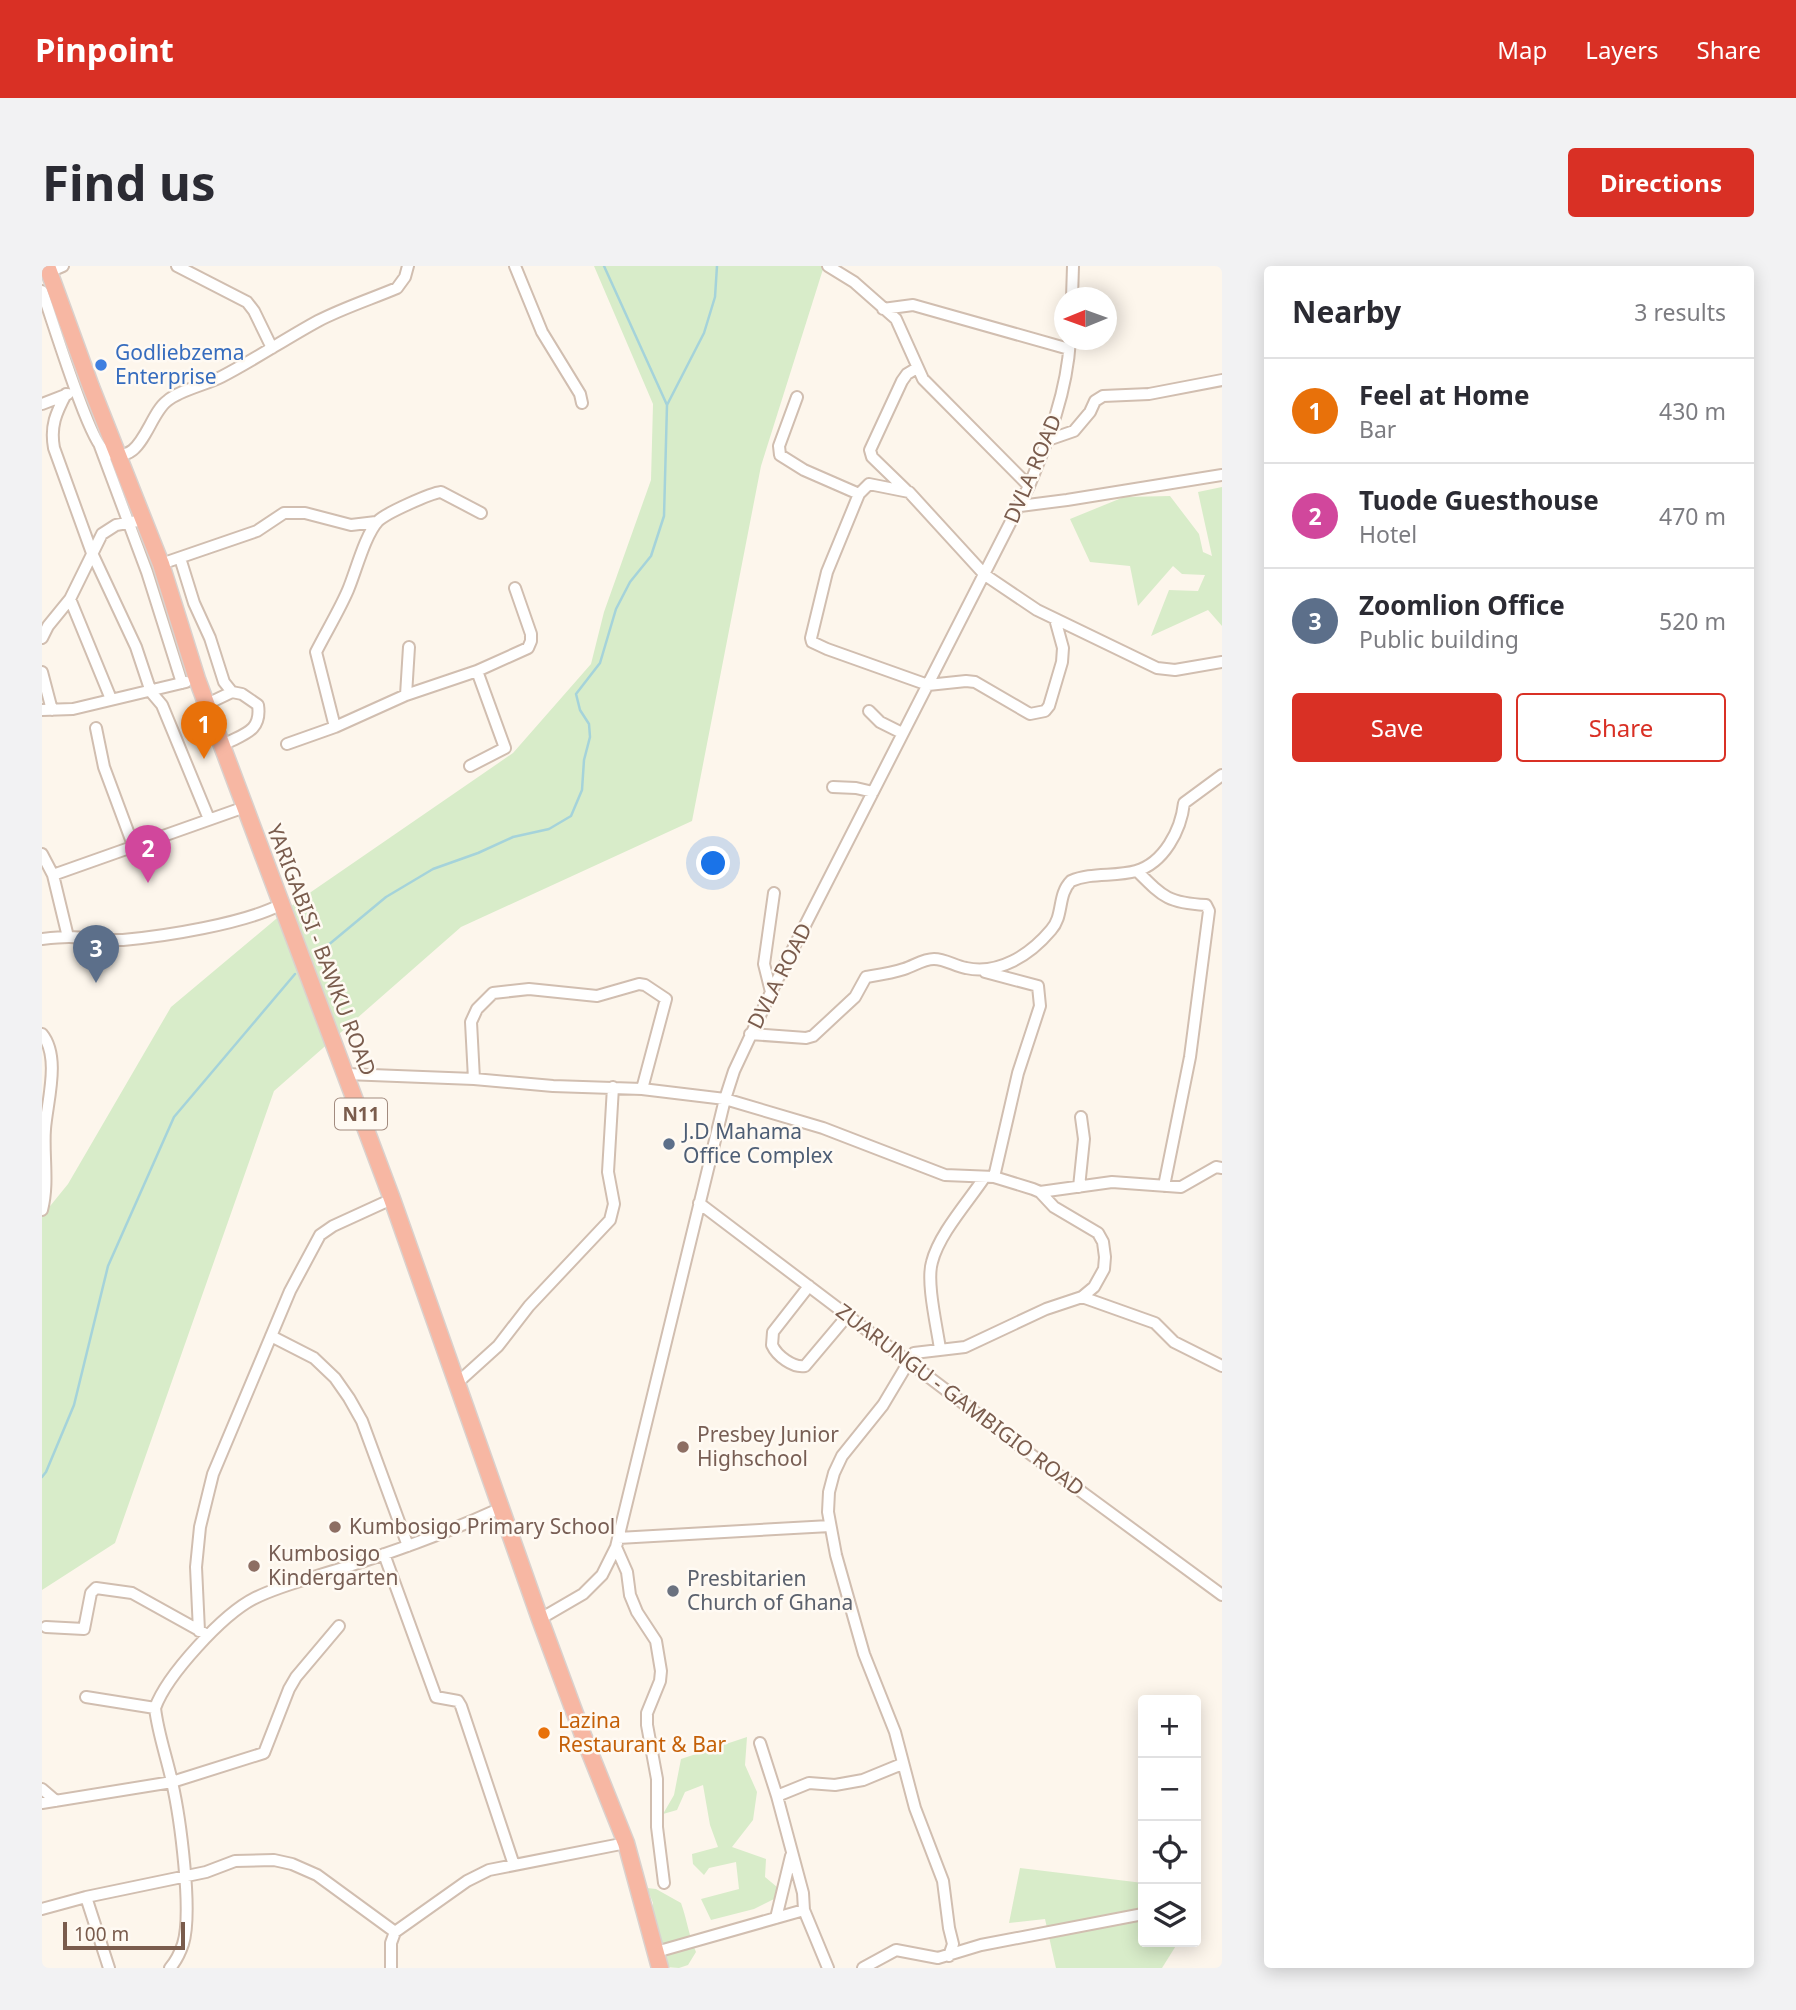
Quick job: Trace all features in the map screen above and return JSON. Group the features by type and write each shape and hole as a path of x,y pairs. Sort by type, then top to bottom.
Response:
{"highway":[{"name":"YARIGABISI - BAWKU ROAD","path":"53,268 51,310 78,391 120,455 135,521 161,564 190,681 207,704 223,745 280,905 392,1199 540,1619 626,1843 658,1960"}],"street":[{"path":"177,266 247,302 272,348"},
{"path":"100,446 105,451 120,455 138,447 166,401 220,377 321,320 397,288 405,277 408,266"},
{"path":"515,266 542,332 580,394 582,403"},
{"path":"828,266 854,282 896,319 907,339 917,368 931,388 1029,486"},
{"path":"1072,287 1073,266"},
{"path":"42,291 51,310"},
{"path":"883,309 913,305 1054,340"},
{"name":"DVLA ROAD","path":"540,1619 583,1594 602,1575 617,1543 699,1203 734,1071 750,1034 902,733 1020,506 1063,396 1069,350"},
{"path":"917,368 902,381 870,450 873,457 985,575 1037,610 1157,668 1175,670 1222,662"},
{"path":"1048,440 1074,431 1090,412 1094,401 1103,396 1149,394 1222,380"},
{"path":"42,404 78,391"},
{"path":"42,673 47,710 73,709 190,681 147,572 135,521 78,391"},
{"path":"78,391 55,416 51,432 54,447 92,553 136,647 151,691 162,705 209,819"},
{"path":"797,397 779,446 779,455 804,470 859,494"},
{"path":"1020,506 1222,475"},
{"path":"909,492 869,484 859,494 827,572 812,642 928,685 975,682 1030,714 1045,711 1049,706 1062,662 1063,648 1055,619"},
{"path":"161,564 257,531 284,513 305,513 351,525 376,522 391,511 442,492 481,513"},
{"path":"42,638 48,626 71,599 92,553 107,529 135,521"},
{"path":"335,727 316,652 347,593 376,522"},
{"path":"180,558 224,682 232,692 251,698 258,705 260,717 254,728 223,745"},
{"path":"287,744 335,727 406,695 477,671 528,648 531,634 515,588"},
{"path":"71,599 111,699"},
{"path":"406,695 409,647"},
{"path":"470,766 505,748 477,671"},
{"path":"207,704 232,692"},
{"path":"869,711 880,722 902,733"},
{"path":"96,728 104,767 133,845"},
{"path":"978,970 1008,964 1035,946 1053,929 1062,893 1071,881 1137,871 1153,862 1166,849 1182,814 1184,803 1222,775"},
{"path":"833,787 873,792"},
{"path":"52,875 244,807"},
{"path":"42,854 52,875 68,937"},
{"path":"1137,871 1151,882 1162,896 1176,903 1206,905 1209,911 1190,1057 1164,1186"},
{"path":"771,992 764,964 774,893"},
{"path":"43,941 68,937 121,940 167,934 239,919 266,912 280,905"},
{"path":"750,1034 806,1038 813,1036 855,997 866,977 934,959 1038,986 1040,1006 989,1178 941,1241 932,1261 932,1285 940,1349"},
{"path":"474,1079 471,1022 477,1009 494,993 528,989 597,996 639,984 666,999 642,1089"},
{"path":"42,1034 47,1040 51,1067 45,1127 46,1180 42,1210"},
{"path":"346,1074 613,1087 725,1099 823,1128 918,1163 937,1173 989,1178 1040,1192 1112,1182 1181,1186 1216,1167 1222,1168"},
{"path":"456,1384 498,1346 528,1306 610,1220 614,1204 608,1172 613,1087"},
{"path":"1079,1187 1084,1139 1081,1117"},
{"path":"947,1968 944,1957 953,1944 948,1928 943,1881 915,1808 895,1732 864,1654 836,1555 830,1527 829,1492 842,1455 883,1405 914,1353 965,1347 1046,1309 1082,1297 1094,1287 1104,1269 1105,1257 1098,1233 1054,1207 1040,1192"},
{"path":"204,1634 196,1567 200,1527 213,1474 271,1336 304,1262 320,1235 332,1226 392,1199"},
{"name":"ZUARUNGU - GAMBIGIO ROAD","path":"699,1203 1037,1459 1222,1595"},
{"path":"808,1286 773,1332 775,1350 788,1361 800,1367 805,1366 848,1315"},
{"path":"1082,1297 1155,1323 1174,1342 1222,1366"},
{"path":"271,1336 314,1358 335,1378 349,1398 362,1421 408,1546"},
{"path":"170,1968 177,1960 184,1943 184,1875 172,1782 155,1708 172,1678 204,1634 252,1600 384,1555 501,1508"},
{"path":"664,1883 657,1827 657,1779 647,1725 647,1713 660,1681 661,1671 656,1641 637,1612 630,1595 627,1572 617,1543 830,1527"},
{"path":"384,1555 436,1697 458,1701 461,1706 514,1865"},
{"path":"46,1627 84,1629 91,1593 96,1588 132,1593 204,1634"},
{"path":"42,1803 172,1782 264,1753 296,1676 339,1626"},
{"path":"86,1697 155,1708"},
{"path":"760,1743 778,1796 803,1893 804,1910 828,1968"},
{"path":"778,1796 809,1783 835,1785 863,1780 902,1763"},
{"path":"42,1789 56,1801"},
{"path":"391,1968 391,1943 395,1932 467,1881 489,1870 626,1843"},
{"path":"776,1918 792,1853"},
{"path":"42,1909 86,1896 206,1872 235,1861 249,1859 292,1864 317,1875 395,1932"},
{"path":"86,1896 109,1968"},
{"path":"658,1960 804,1910"},
{"path":"863,1968 896,1950 944,1957 981,1945 1138,1915"}],"green space":[{"path":"594,266 824,266 761,466 692,821 461,927 274,1091 115,1543 42,1590 42,1216 68,1184 171,1007 295,903 513,753 591,664 604,612 651,480 653,404"},
{"path":"1222,487 1222,626 1208,610 1151,636 1169,590 1198,591 1205,575 1182,574 1173,566 1138,606 1130,566 1090,562 1070,519 1124,497 1170,496 1199,534 1203,552 1212,556 1198,492"},
{"path":"747,1737 745,1765 757,1792 753,1820 732,1847 766,1859 765,1877 777,1887 774,1899 754,1909 711,1920 701,1899 739,1889 736,1862 709,1868 704,1875 693,1864 692,1854 718,1847 710,1825 703,1785 685,1792 677,1810 663,1814 674,1795 681,1759"},
{"path":"1020,1868 1138,1882 1138,1947 1175,1947 1162,1968 1056,1968 1045,1919 1009,1923"},
{"path":"647,1888 656,1889 681,1903 696,1952 688,1965 679,1968 666,1967 651,1917 653,1903"}],"waterway":[{"path":"315,956 386,897 433,869 513,837 549,829 571,816 582,790 584,760 590,737 589,724 580,710 576,694 600,663 616,609 630,582 651,556 664,516 667,405 604,266"},
{"path":"667,405 704,333 715,297 717,266"},
{"path":"42,1477 74,1405 108,1266 174,1117 295,974"}],"place":[{"name":"Godliebzema Enterprise","path":"101,365"},
{"name":"Feel at Home","path":"204,759"},
{"name":"Tuode Guesthouse","path":"148,883"},
{"name":"Zoomlion Office","path":"96,983"},
{"name":"J.D Mahama Office Complex","path":"669,1144"},
{"name":"Presbey Junior Highschool","path":"683,1447"},
{"name":"Kumbosigo Primary School","path":"335,1527"},
{"name":"Kumbosigo Kindergarten","path":"254,1566"},
{"name":"Presbitarien Church of Ghana","path":"673,1591"},
{"name":"Lazina Restaurant & Bar","path":"544,1733"}]}
